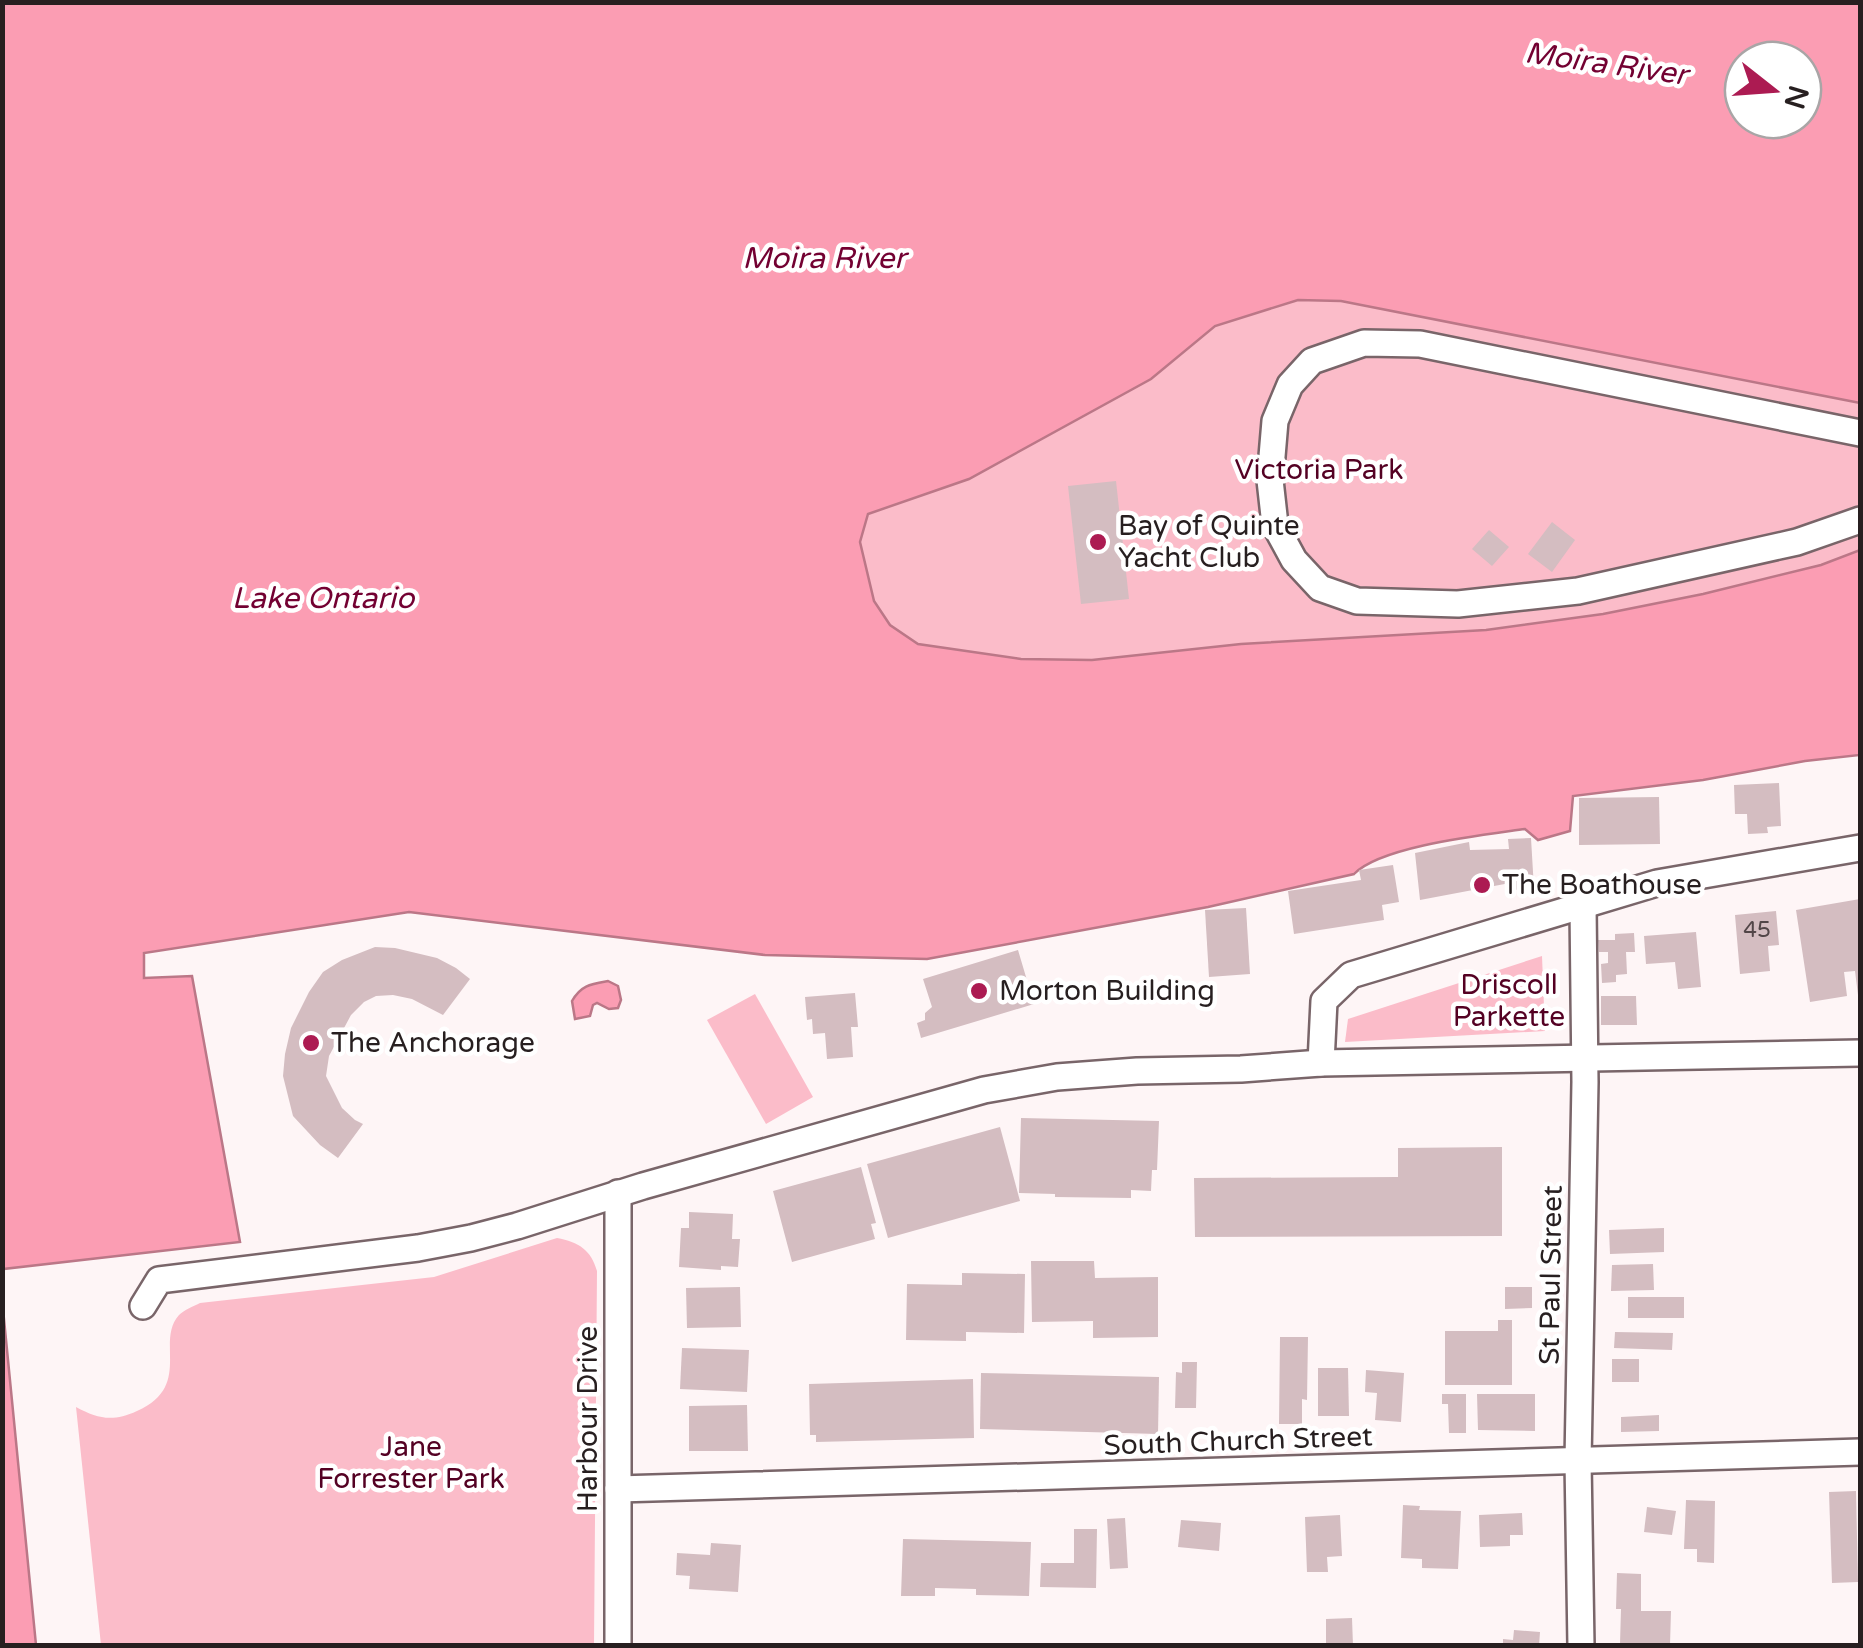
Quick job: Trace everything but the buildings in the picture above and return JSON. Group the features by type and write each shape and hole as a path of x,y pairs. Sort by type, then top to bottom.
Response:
{"street":[{"path":"1860,432 1420,344 1364,342 1312,361 1290,385 1275,421 1270,480 1275,525 1294,560 1320,588 1357,601 1458,604 1578,591 1797,542 1860,520"},
{"path":"1321,1064 1324,1001 1350,975 1657,883 1860,848"},
{"name":"St Paul Street","path":"1581,1646 1578,1461 1585,1059 1582,906"},
{"path":"143,1306 160,1280 418,1248 517,1226 984,1090 1057,1077 1321,1064 1860,1054"},
{"name":"Harbour Drive","path":"618,1194 618,1646"},
{"name":"South Church Street","path":"618,1490 1860,1452"}],"green space":[{"name":"Victoria Park","path":"1298,299 1341,301 1860,403 1860,550 1821,565 1704,594 1603,614 1486,630 1241,644 1092,660 1021,659 918,644 890,625 874,601 860,542 868,514 969,479 1151,379 1215,326"},
{"name":"Driscoll Parkette","path":"1542,956 1545,1031 1345,1042 1348,1019"},
{"path":"755,994 813,1097 766,1124 707,1020"},
{"name":"Jane Forrester Park","path":"557,1238 583,1248 597,1271 594,1645 101,1645 76,1407 113,1418 154,1401 169,1377 170,1338 179,1315 200,1303 434,1277"}],"water":[{"path":"2,3 1860,3 1860,403 1341,301 1298,300 1215,326 1151,379 969,479 868,514 860,542 874,601 890,625 918,644 1021,659 1092,660 1241,644 1486,630 1603,614 1821,565 1860,550 1860,755 1573,796 1570,831 1538,840 1525,829 1434,843 1386,856 1354,874 1208,907 927,959 765,955 409,912 144,953 144,978 192,976 240,1242 3,1269"},
{"path":"608,981 618,986 618,1008 609,1009 597,1003 590,1016 575,1019 575,996 587,986"},
{"path":"3,1309 36,1645 3,1645"}],"place":[{"name":"Bay of Quinte Yacht Club","path":"1098,542"},
{"name":"The Boathouse","path":"1482,885"},
{"name":"Morton Building","path":"979,991"},
{"name":"The Anchorage","path":"311,1043"}],"water label":[{"name":"Moira River","path":"1606,64"},
{"name":"Moira River","path":"824,258"},
{"name":"Lake Ontario","path":"323,598"}]}
